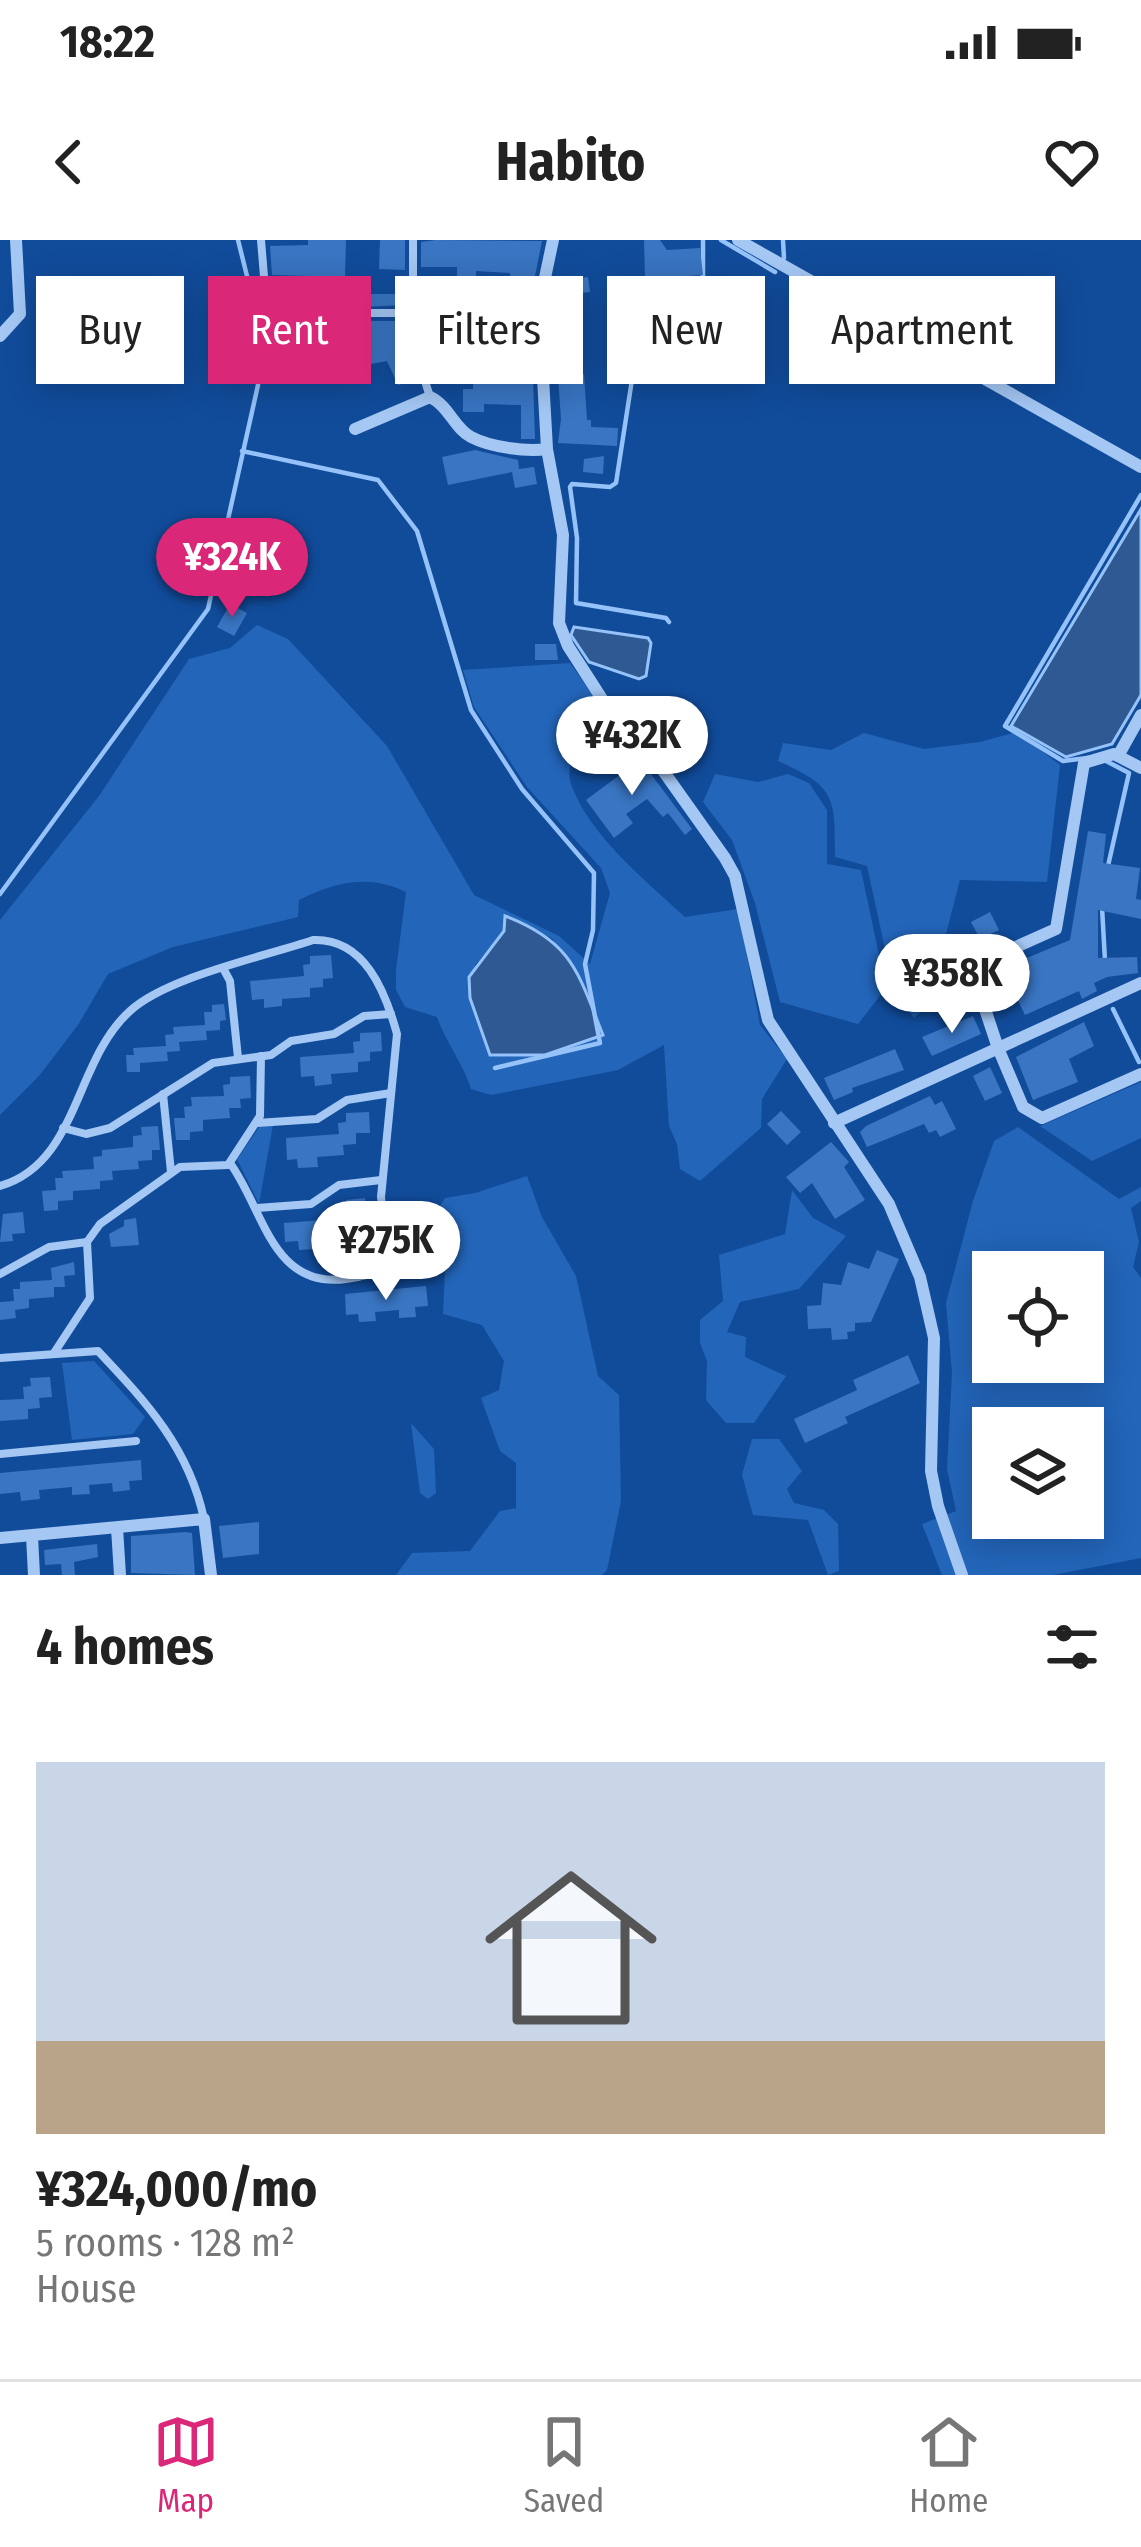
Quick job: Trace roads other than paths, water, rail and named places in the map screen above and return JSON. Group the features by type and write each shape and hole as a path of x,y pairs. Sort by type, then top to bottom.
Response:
{"street":[{"path":"0,336 20,314 16,240"},
{"path":"553,240 539,306 547,449 562,517 559,623 563,637 604,702 647,748 725,858 735,876 768,1020 899,1224 931,1314 931,1471 962,1575"},
{"path":"738,240 1141,467"},
{"path":"355,428 430,397 444,404 471,437 523,449 547,449"},
{"path":"1116,755 1141,716"},
{"path":"1141,768 1116,755 1084,763 1056,929 971,967 1023,1107 1042,1118 1141,1074"},
{"path":"834,1123 1141,982"},
{"path":"0,1538 204,1519 211,1575"},
{"path":"117,1528 120,1575"},
{"path":"32,1536 34,1575"}],"lane":[{"path":"261,240 268,325 350,313 395,314"},
{"path":"412,240 412,276"},
{"path":"426,384 430,397"},
{"path":"0,1186 26,1176 44,1162 99,1051 132,1009 174,986 313,940 350,947 366,965 391,1014 397,1047 381,1180 382,1211 393,1231 410,1240 416,1253 408,1265 390,1264 357,1277 310,1279 280,1252 230,1162"},
{"path":"224,970 230,981 238,1058"},
{"path":"63,1129 78,1134 98,1132 213,1063 272,1054 291,1041 334,1034 364,1016 391,1014"},
{"path":"55,1353 90,1298 87,1242 100,1224 171,1172 230,1162 257,1123 262,1056"},
{"path":"257,1123 317,1119 347,1100 391,1093"},
{"path":"164,1094 171,1172"},
{"path":"256,1208 311,1204 339,1185 381,1180"},
{"path":"390,1264 393,1231"},
{"path":"0,1274 49,1247 87,1242"},
{"path":"0,1358 98,1351 146,1402 182,1452 204,1519"},
{"path":"0,1454 136,1441"}],"waterway":[{"path":"0,894 208,609 258,385 253,300 238,240"},
{"path":"669,622 576,603 577,538 570,487 616,483 646,289 703,281 703,240"},
{"path":"721,240 775,272"},
{"path":"783,240 784,258"},
{"path":"242,451 378,480 417,531 471,710 522,789 594,873 593,930 585,964 600,1043 495,1068"},
{"path":"1095,757 1063,761 1005,726 1141,495"},
{"path":"1106,761 1129,773 1108,866"},
{"path":"1102,907 1105,961"},
{"path":"1113,1009 1139,1062"}]}
